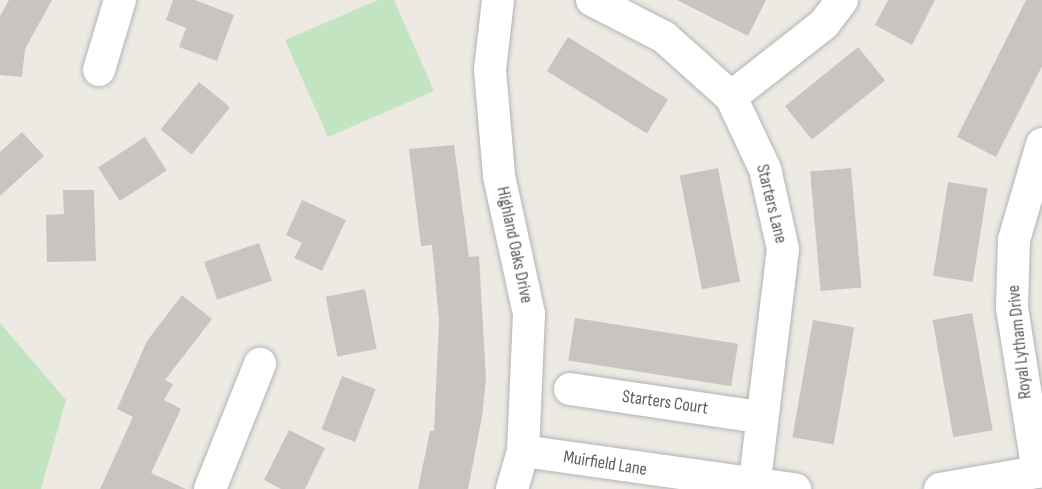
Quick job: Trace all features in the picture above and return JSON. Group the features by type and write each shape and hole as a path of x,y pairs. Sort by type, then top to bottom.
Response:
{"street":[{"path":"99,70 120,0"},
{"name":"Highland Oaks Drive","path":"498,0 490,70 499,177 529,314 522,451 512,489"},
{"name":"Starters Lane","path":"592,0 664,36 731,97 765,170 783,249 760,417 753,487"},
{"path":"731,97 824,24 842,0"},
{"name":"Royal Lytham Drive","path":"1040,472 1012,307 1014,240 1042,144"},
{"path":"210,489 260,364"},
{"name":"Starters Court","path":"570,389 760,417"},
{"name":"Muirfield Lane","path":"522,451 753,487 795,489"},
{"path":"940,489 1040,472"}],"green space":[{"path":"378,0 394,0 434,91 328,137 285,40"},
{"path":"0,323 66,400 41,489 0,489"}],"building":[{"path":"9,0 52,0 25,49 22,77 0,75 0,16"},
{"path":"173,0 195,0 234,15 217,61 179,47 186,28 166,20"},
{"path":"677,0 766,0 748,36"},
{"path":"888,0 935,0 912,45 875,25"},
{"path":"1026,0 1042,0 1042,66 996,157 957,137"},
{"path":"568,37 668,100 647,133 547,71"},
{"path":"858,47 885,80 812,140 785,106"},
{"path":"199,82 230,107 192,155 161,129"},
{"path":"22,132 44,156 0,196 0,152"},
{"path":"145,137 167,171 120,201 98,167"},
{"path":"454,145 469,257 479,256 486,379 482,417 468,489 418,489 430,431 434,431 439,320 432,245 421,246 409,149"},
{"path":"718,168 740,282 702,289 680,175"},
{"path":"851,168 861,288 821,291 810,172"},
{"path":"948,182 988,188 973,282 933,276"},
{"path":"63,190 94,190 96,261 47,262 46,215 64,214"},
{"path":"302,200 346,220 322,271 294,258 302,243 286,235"},
{"path":"259,243 272,281 217,300 204,262"},
{"path":"365,289 377,349 337,357 326,297"},
{"path":"182,295 212,319 165,380 173,384 164,400 181,409 151,473 186,489 100,489 133,417 117,409 147,341"},
{"path":"972,313 993,430 953,437 933,320"},
{"path":"575,318 738,344 731,386 568,360"},
{"path":"813,320 854,327 834,444 792,437"},
{"path":"342,376 376,389 355,442 322,429"},
{"path":"289,430 325,448 305,489 281,489 264,480"}]}
